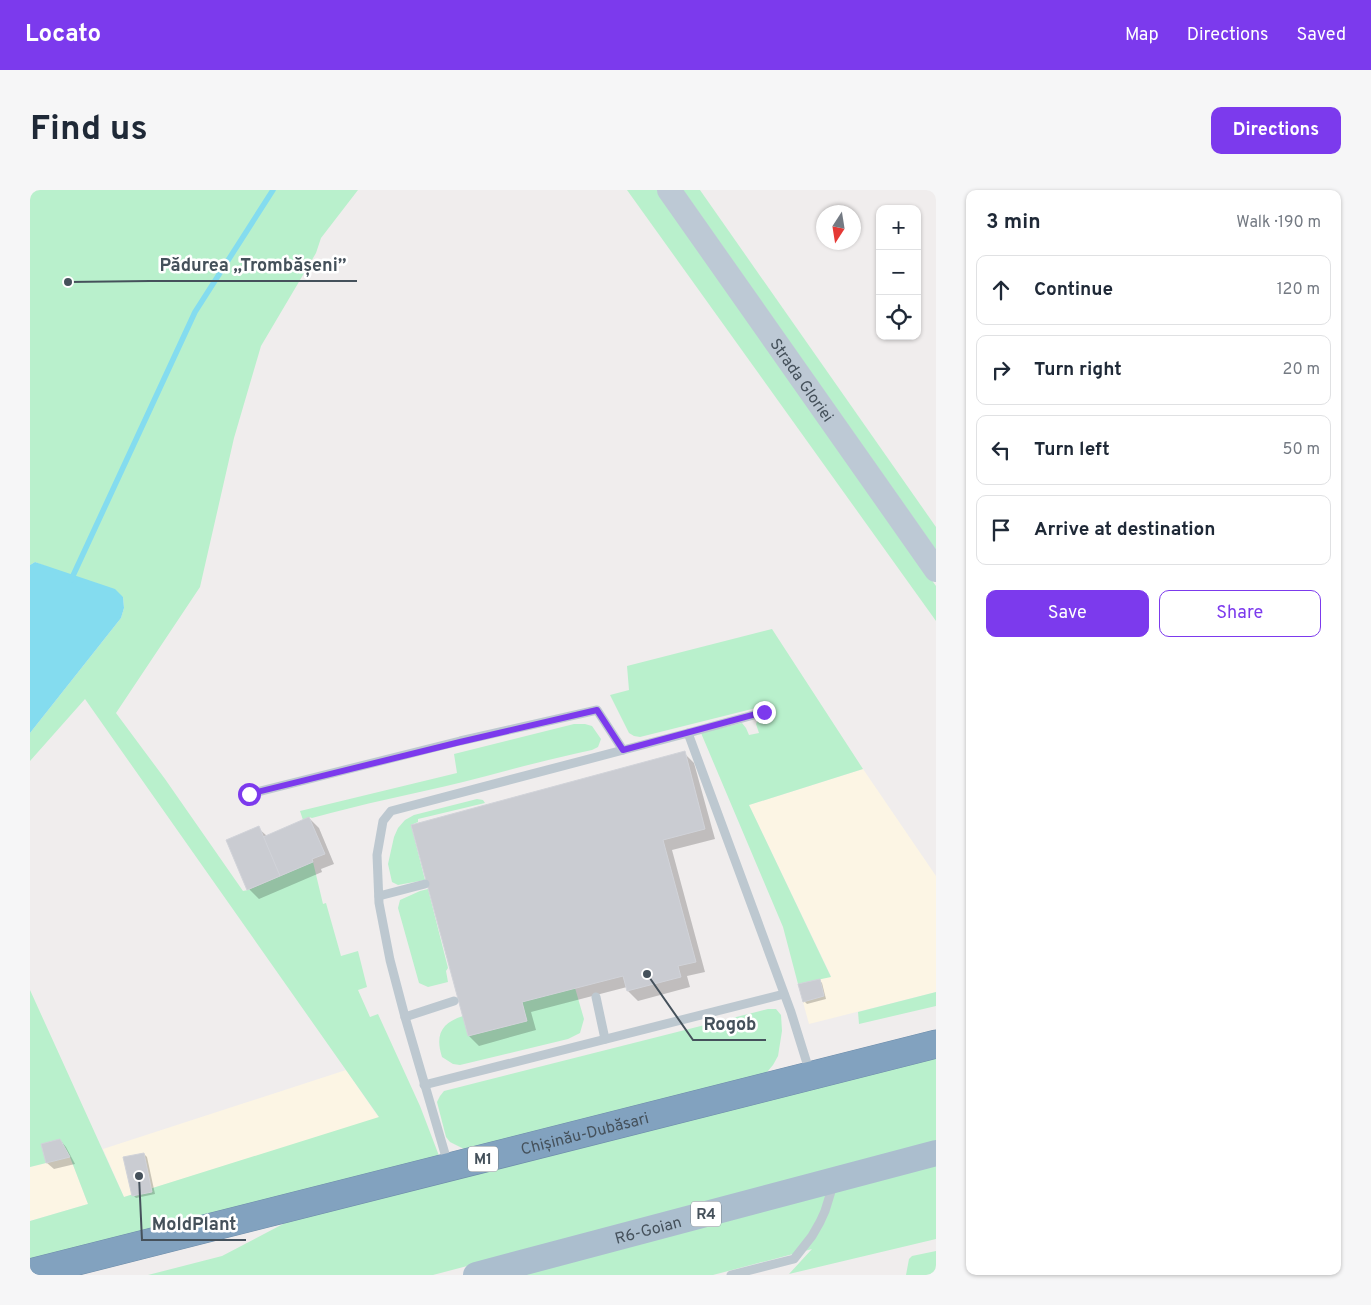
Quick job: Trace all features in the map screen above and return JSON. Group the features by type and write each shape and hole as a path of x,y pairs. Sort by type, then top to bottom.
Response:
{"highway":[{"name":"Chișinău-Dubăsari","path":"30,1273 936,1044"}],"main road":[{"name":"R6-Goian","path":"476,1275 936,1154"}],"street":[{"name":"Strada Gloriei","path":"669,190 936,570"}],"lane":[{"path":"249,794 597,710 623,750"},
{"path":"449,1168 390,960 379,896 377,855 383,821 391,811 764,712"},
{"path":"688,733 791,1012 810,1076"},
{"path":"379,896 424,884"},
{"path":"424,1085 784,994"},
{"path":"596,997 605,1039"},
{"path":"405,1018 454,1001"},
{"path":"731,1275 794,1259 812,1236 826,1211 835,1180"}],"shaded area":[{"path":"863,769 936,876 936,992 809,1024 803,1002 824,996 820,979 831,976 749,805"},
{"path":"346,1070 379,1118 124,1197 103,1149"},
{"path":"70,1157 88,1204 30,1221 30,1167"}],"green space":[{"path":"30,190 358,190 321,238 316,253 261,346 234,438 200,587 116,713 165,779 243,891 313,862 323,904 326,903 341,956 358,951 367,987 358,990 370,1017 378,1014 420,1106 441,1161 30,1263 30,1221 88,1204 70,1157 30,1167 30,990 124,1197 379,1117 85,699 30,761 30,733 121,618 124,608 123,597 35,562 30,565"},
{"path":"627,190 657,190 936,586 936,621"},
{"path":"683,190 700,190 936,527 936,550"},
{"path":"772,629 863,769 749,805 831,977 798,984 783,927 701,733 742,723 749,735 759,733 756,724 758,719 771,716 768,705 640,737 629,733 610,695 629,690 627,666"},
{"path":"574,724 592,726 601,739 598,747 463,782 312,818 309,817 303,820 300,811 457,773 454,754"},
{"path":"477,799 483,800 485,803 418,819 418,822 411,825 425,880 398,885 392,882 388,864 394,837 398,828 405,820 414,815"},
{"path":"428,889 448,968 446,971 448,982 428,987 419,983 398,908 400,900"},
{"path":"575,988 584,1019 580,1033 568,1039 460,1065 453,1064 442,1057 439,1042 440,1036 449,1022 463,1016 469,1036 527,1021 522,1002"},
{"path":"936,992 936,1006 859,1024 858,1012"},
{"path":"768,1009 776,1009 781,1015 782,1031 778,1056 762,1078 470,1152 450,1142 446,1137 437,1102 444,1091"},
{"path":"936,1055 936,1143 433,1275 148,1275 222,1256 302,1214"},
{"path":"936,1165 936,1239 789,1274 812,1249 713,1275 514,1275"},
{"path":"936,1251 936,1275 906,1275 909,1259 912,1256"}],"water":[{"path":"35,562 115,589 123,597 124,608 121,618 30,733 30,565"}],"building":[{"path":"685,751 705,829 663,840 696,962 678,966 681,977 627,991 623,976 522,1002 527,1021 468,1036 411,825"},
{"path":"309,817 325,854 312,859 313,862 280,876 263,837"},
{"path":"259,826 280,876 247,890 226,840"},
{"path":"820,979 824,996 803,1002 798,984"},
{"path":"60,1139 70,1157 46,1163 41,1144"},
{"path":"144,1153 152,1192 132,1196 123,1157"}],"waterway":[{"path":"71,580 195,312 273,190"}],"place":[{"name":"Pădurea „Trombășeni”","path":"68,282"},
{"name":"Rogob","path":"647,974"},
{"name":"MoldPlant","path":"139,1176"}],"route":[{"path":"249,794 597,710 623,750 764,712"}]}
